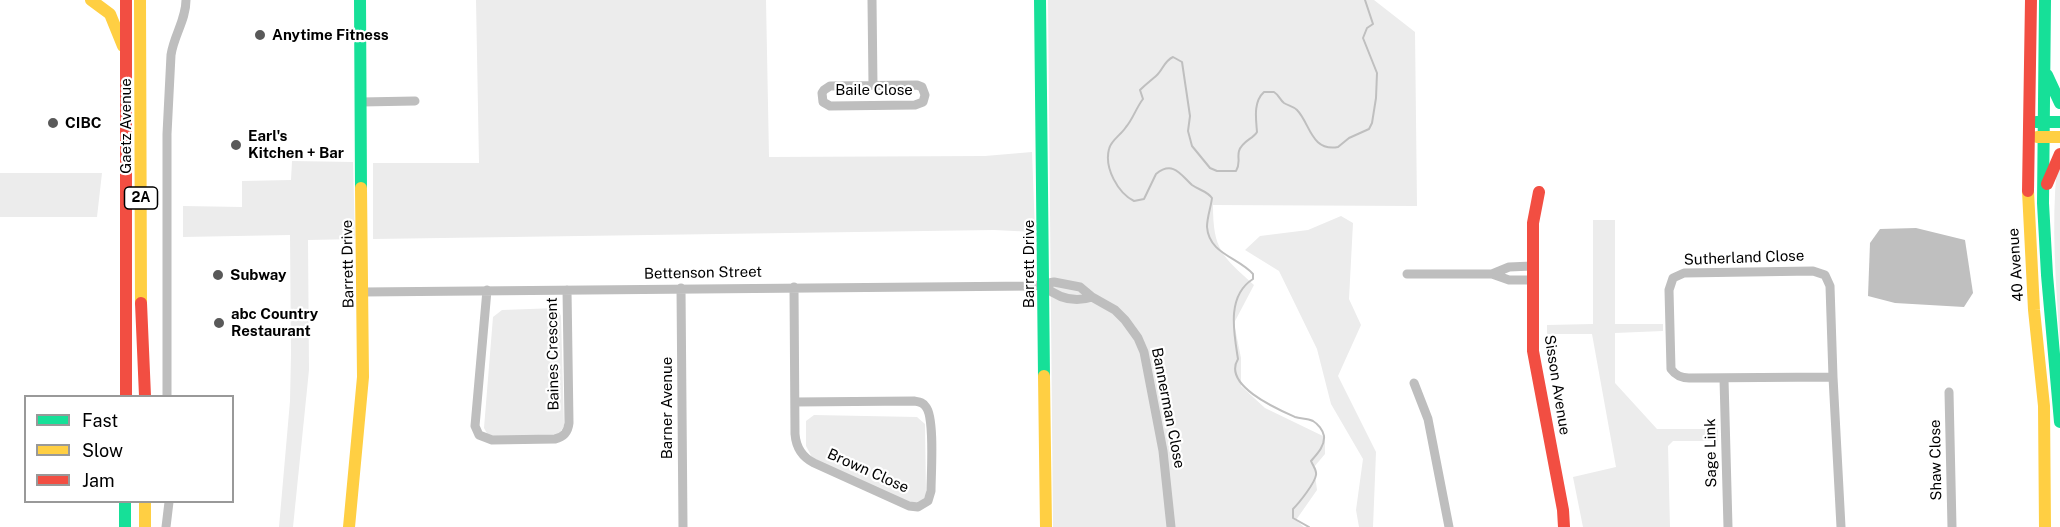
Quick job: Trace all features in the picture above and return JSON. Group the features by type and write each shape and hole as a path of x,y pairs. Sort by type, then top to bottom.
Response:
{"main road":[{"path":"91,0 110,14 125,52"},
{"name":"Gaetz Avenue","path":"126,0 126,395"},
{"name":"Gaetz Avenue","path":"140,0 141,288 145,395"},
{"name":"Barrett Drive","path":"349,527 363,394 360,0"},
{"name":"Barrett Drive","path":"1040,0 1046,527"},
{"name":"40 Avenue","path":"2031,0 2028,122 2030,251 2044,406 2045,527"},
{"name":"40 Avenue","path":"2045,0 2043,197 2047,274 2060,422"},
{"path":"2044,59 2049,81 2060,104"},
{"path":"2028,122 2060,122"},
{"path":"2028,137 2060,137"},
{"path":"2043,197 2048,178 2060,154"},
{"name":"Sisson Avenue","path":"1539,192 1533,223 1533,351 1563,510 1564,527"},
{"path":"125,503 125,527"},
{"path":"145,503 145,527"},
{"name":"Sisson Avenue","path":"1563,510 1570,527"}],"street":[{"path":"167,395 167,134 171,55 184,18 186,0"},
{"name":"Baile Close","path":"872,0 873,85"},
{"name":"Baile Close","path":"873,85 917,85 922,87 926,94 923,102 915,105 830,106 823,102 822,93 830,86 873,85"},
{"path":"361,102 415,101"},
{"path":"1492,274 1509,267 1532,266"},
{"name":"Sutherland Close","path":"1833,377 1681,378 1675,374 1669,363 1669,290 1673,278 1684,273 1813,271 1825,275 1830,286 1840,527"},
{"path":"1407,274 1492,274 1509,279 1532,279"},
{"name":"Bannerman Close","path":"1044,286 1054,282 1080,287 1115,310 1138,338 1146,358 1163,451 1171,527"},
{"name":"Bettenson Street","path":"363,292 1044,286"},
{"name":"Brown Close","path":"794,287 795,402 796,441 801,453 808,460 909,506 918,507 928,501 931,491 931,420 925,405 914,401 795,402"},
{"name":"Barner Avenue","path":"681,288 683,527"},
{"name":"Baines Crescent","path":"487,290 475,426 479,435 492,440 555,439 567,431 569,423 567,290"},
{"name":"Sage Link","path":"1724,379 1728,527"},
{"path":"1414,383 1428,419 1449,527"},
{"name":"Shaw Close","path":"1949,392 1952,527"},
{"path":"166,527 169,503"}],"shaded area":[{"path":"476,0 766,0 769,157 985,156 1032,152 1035,232 994,230 373,239 373,163 479,163"},
{"path":"1048,0 1374,0 1415,32 1417,206 1213,205 1215,232 1222,251 1234,267 1254,285 1234,323 1241,358 1241,386 1265,408 1325,437 1325,454 1314,467 1317,490 1296,520 1304,527 1053,527"},
{"path":"292,161 353,162 355,239 308,240 309,370 293,527 279,527 290,401 290,235 183,237 183,206 242,207 242,181 291,180"},
{"path":"2060,164 2060,343 2054,233 2055,189 2057,167"},
{"path":"0,173 102,173 97,217 0,217"},
{"path":"1341,216 1353,223 1349,299 1361,325 1338,376 1376,452 1373,527 1359,527 1356,510 1363,459 1331,404 1317,349 1279,271 1245,250 1260,236 1308,230"},
{"path":"1593,220 1615,220 1615,324 1663,324 1663,331 1615,333 1615,383 1657,429 1718,429 1718,441 1673,441 1668,446 1670,527 1583,527 1573,477 1616,467 1592,334 1547,334 1547,325 1593,324"},
{"path":"1916,228 1965,240 1973,293 1964,307 1895,303 1868,296 1870,243 1880,229"},
{"path":"557,308 561,316 564,426 557,437 490,439 484,428 493,317 502,310"},
{"path":"814,415 917,417 925,424 926,494 920,505 912,507 815,463 806,446 806,421"}],"waterway":[{"path":"1309,527 1293,518 1293,509 1315,479 1316,471 1311,461 1322,446 1323,434 1320,427 1313,421 1295,417 1254,395 1238,378 1235,369 1238,359 1234,327 1235,305 1244,286 1253,279 1253,274 1218,249 1209,236 1207,223 1212,198 1192,185 1176,170 1167,168 1156,174 1144,199 1134,201 1118,186 1110,172 1108,156 1112,143 1124,130 1143,99 1140,90 1173,57 1182,62 1190,116 1188,131 1192,146 1210,168 1217,171 1236,171 1240,148 1257,132 1257,106 1264,92 1274,92 1284,103 1297,110 1312,135 1322,145 1338,147 1349,138 1369,129 1376,98 1377,73 1363,38 1367,28 1373,24 1365,0"}],"traffic: fast":[{"path":"360,0 361,188"},
{"path":"1040,0 1044,376"},
{"path":"2045,0 2043,203 2060,422"},
{"path":"2047,75 2060,103"},
{"path":"2036,122 2060,122"},
{"path":"125,503 125,527"}],"traffic: slow":[{"path":"91,0 110,14 123,46"},
{"path":"140,0 141,303"},
{"path":"2037,137 2060,137"},
{"path":"349,527 363,377 361,188"},
{"path":"2028,191 2034,310 2044,406 2045,527"},
{"path":"1044,376 1046,527"},
{"path":"145,503 145,527"}],"traffic: jam":[{"path":"126,0 126,395"},
{"path":"2028,191 2031,0"},
{"path":"2047,184 2060,154"},
{"path":"1539,192 1533,223 1533,351 1563,510 1564,527"},
{"path":"141,303 145,395"}],"place":[{"name":"Anytime Fitness","path":"260,35"},
{"name":"CIBC","path":"53,123"},
{"name":"Earl's Kitchen + Bar","path":"236,145"},
{"name":"Subway","path":"218,275"},
{"name":"abc Country Restaurant","path":"219,323"}]}
